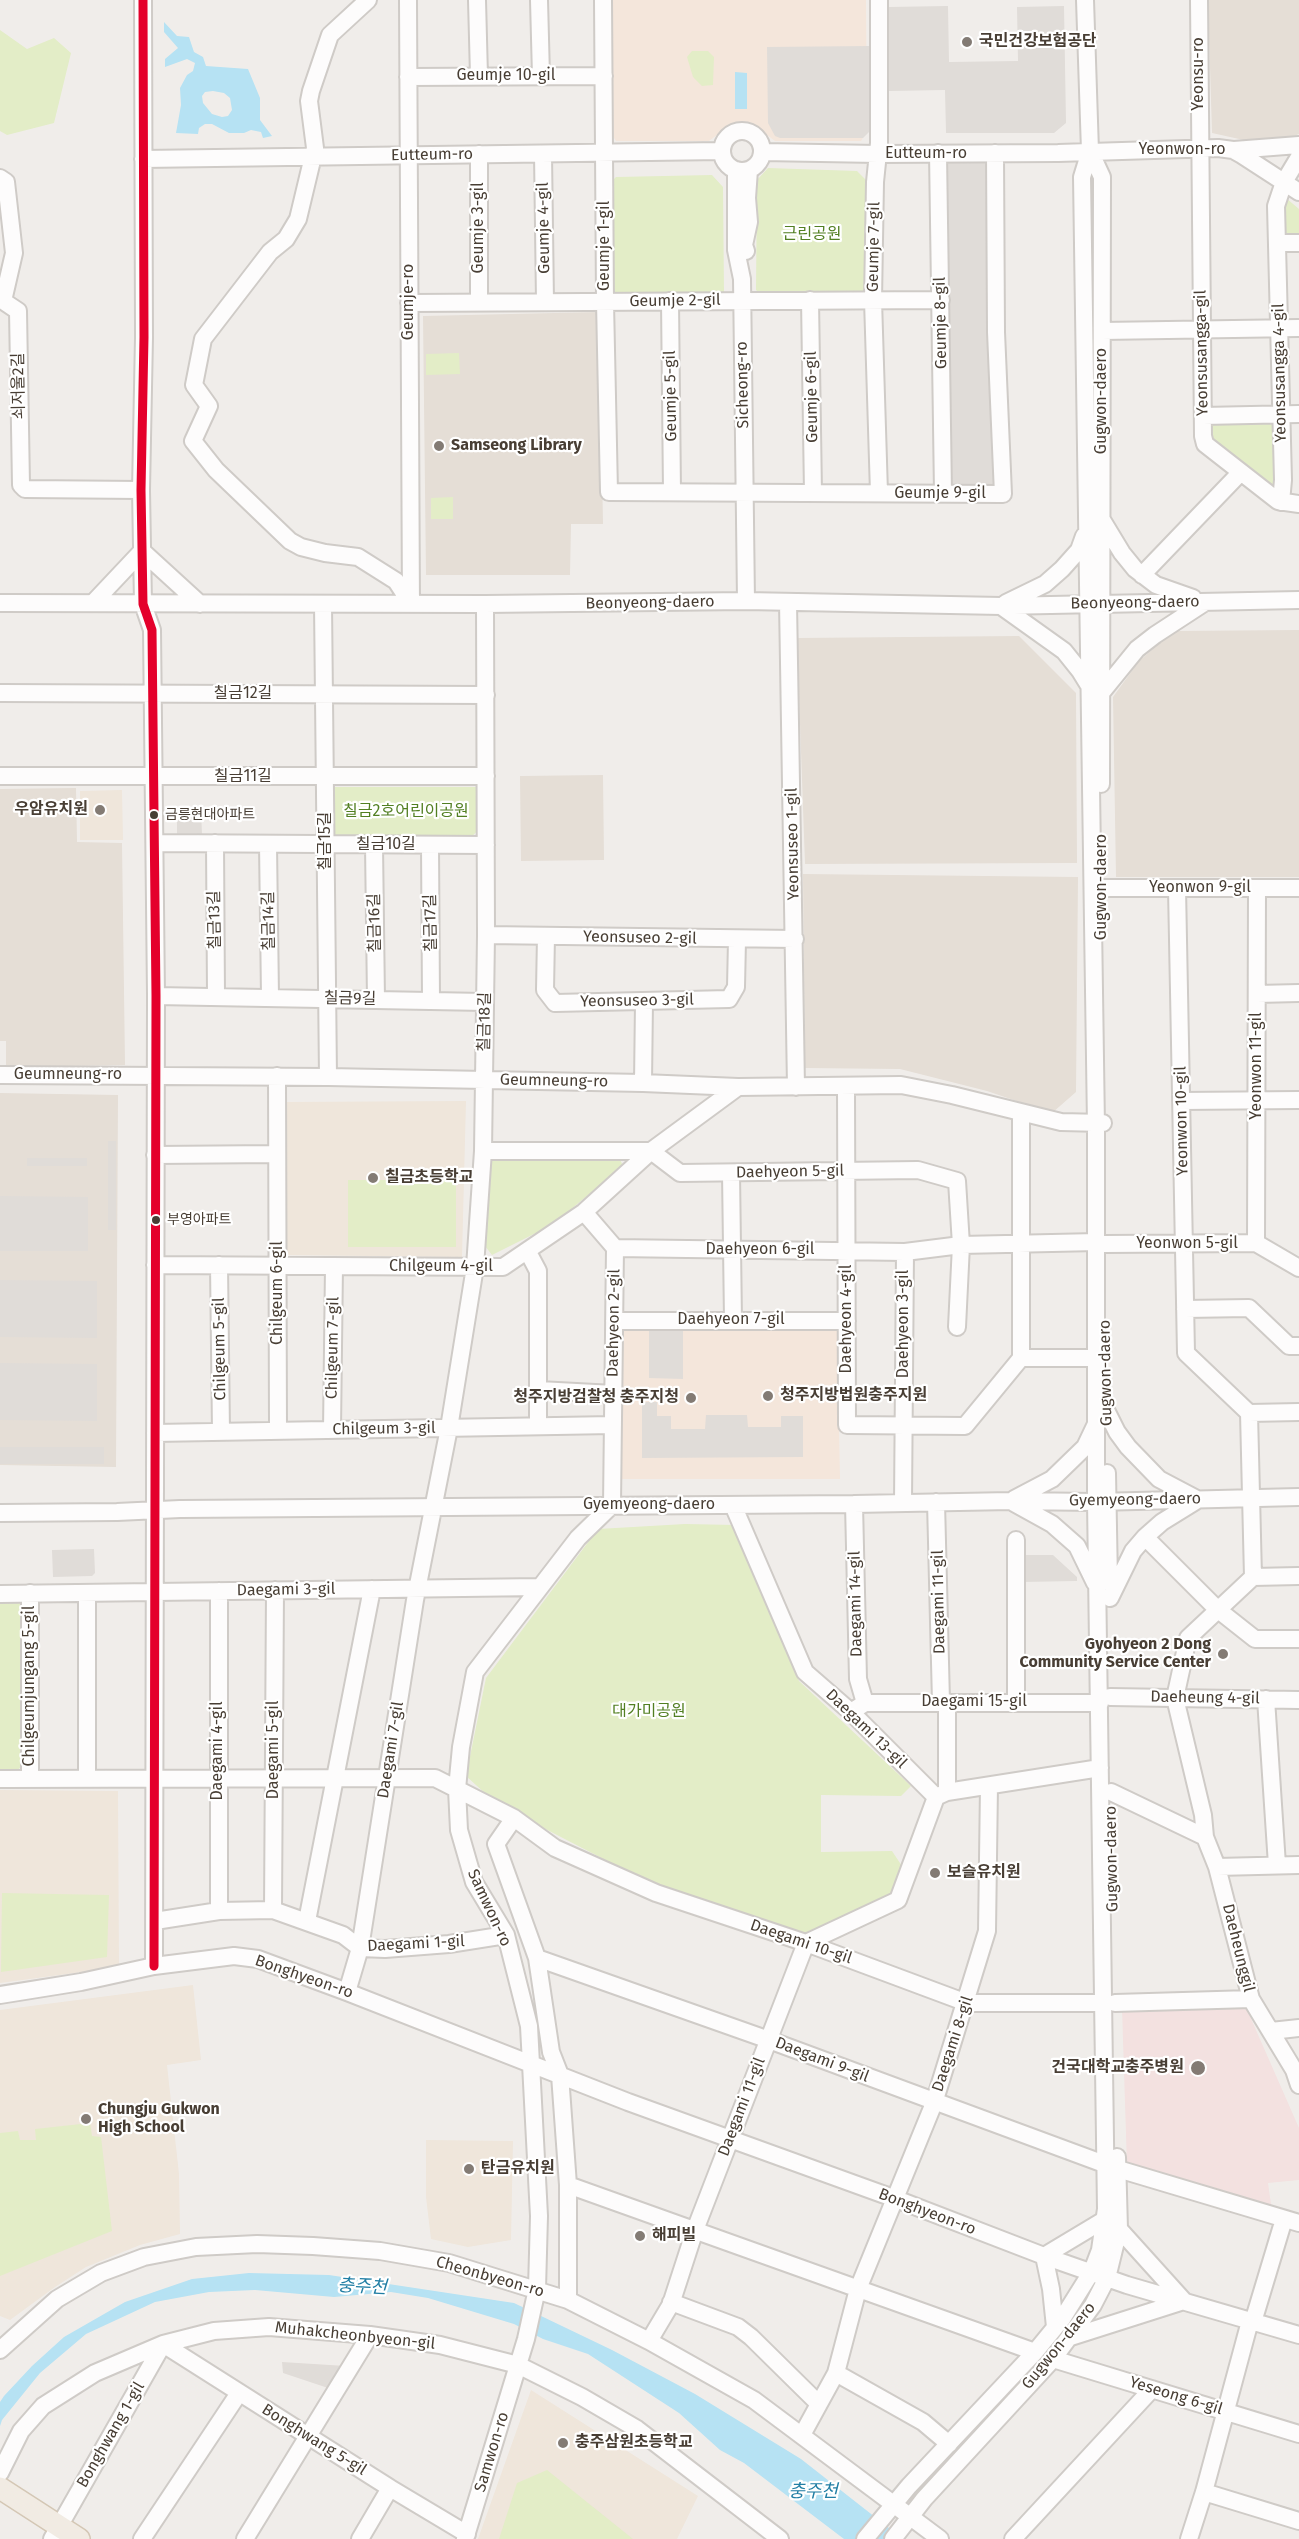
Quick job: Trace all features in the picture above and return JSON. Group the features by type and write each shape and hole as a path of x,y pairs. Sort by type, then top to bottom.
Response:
{"main road":[{"path":"0,2488 56,2533 79,2539"}],"street":[{"path":"143,0 144,337 141,490 143,604 152,630 156,996 154,1966"},
{"path":"368,0 330,35 311,91 309,101 315,148 298,219 286,239 270,252 203,339 194,385 209,406 193,441 216,470 290,541 301,547 324,553 358,557 396,580 411,604"},
{"name":"Geumje-ro","path":"408,0 411,604"},
{"path":"477,0 479,76"},
{"path":"539,0 541,76"},
{"name":"Geumje 1-gil","path":"603,0 609,492"},
{"name":"Geumje 7-gil","path":"879,0 878,154 875,182 873,300 879,493"},
{"name":"Gugwon-daero","path":"1085,0 1090,151 1082,177 1086,529 1095,604"},
{"name":"Yeonsu-ro","path":"1199,0 1199,148"},
{"name":"Geumje 10-gil","path":"408,77 604,76"},
{"path":"740,131 753,134 758,139 762,152 758,164 742,170 724,160 722,151 728,136 740,131"},
{"path":"1233,150 1299,146"},
{"name":"Yeonwon-ro","path":"1090,151 1199,148 1233,150 1299,192"},
{"name":"Yeonsusangga-gil","path":"1199,148 1205,444 1281,502"},
{"name":"Eutteum-ro","path":"142,159 722,151"},
{"name":"Eutteum-ro","path":"762,152 878,154 1090,151"},
{"name":"Gugwon-daero","path":"1090,151 1102,177 1102,520 1095,604 1095,689 1102,1502 1105,1700 1111,1792 1109,2003"},
{"name":"Geumje 4-gil","path":"543,153 545,302"},
{"name":"Geumje 8-gil","path":"938,153 943,493"},
{"name":"Geumje 9-gil","path":"609,492 1003,494 996,332 995,153"},
{"name":"Geumje 3-gil","path":"479,154 479,302"},
{"name":"Yeonsusangga 4-gil","path":"1281,502 1283,480 1277,198 1299,157"},
{"name":"Sicheong-ro","path":"742,170 749,222 744,245 747,256 742,279 746,601"},
{"name":"쇠저울2길","path":"0,178 6,182 15,253 3,301 18,311 21,485 25,489 141,490"},
{"path":"1277,243 1299,243"},
{"name":"Geumje 6-gil","path":"810,300 813,493"},
{"name":"Geumje 2-gil","path":"409,303 941,300"},
{"name":"Geumje 5-gil","path":"670,301 672,492"},
{"path":"1102,331 1299,328"},
{"path":"1203,416 1299,414"},
{"path":"1142,574 1241,472"},
{"path":"1281,502 1299,504"},
{"path":"1102,520 1122,553 1142,574 1156,585 1205,602"},
{"path":"1086,529 1079,550 1062,569 1045,584 1001,606 1064,651 1095,689 1137,649 1205,602"},
{"path":"93,603 142,551"},
{"path":"142,551 200,604"},
{"name":"Beonyeong-daero","path":"0,603 485,604 746,601 1001,606 1299,600"},
{"name":"Yeonsuseo 1-gil","path":"788,602 796,1087"},
{"name":"칠금15길","path":"323,604 328,1077"},
{"name":"칠금18길","path":"432,1507 449,1428 475,1267 483,1151 486,935 485,604"},
{"name":"Gugwon-daero","path":"1095,689 1101,888 1100,1123"},
{"name":"칠금12길","path":"0,693 486,695"},
{"name":"칠금11길","path":"0,776 486,776"},
{"name":"칠금10길","path":"155,843 486,845"},
{"name":"칠금13길","path":"215,843 216,996"},
{"name":"칠금14길","path":"268,844 270,997"},
{"name":"칠금16길","path":"374,845 376,1000"},
{"name":"칠금17길","path":"430,845 431,1000"},
{"name":"Yeonwon 9-gil","path":"1101,888 1299,888"},
{"name":"Yeonwon 10-gil","path":"1177,888 1186,1353 1249,1413"},
{"name":"Yeonwon 11-gil","path":"1256,1243 1257,888"},
{"name":"Yeonsuseo 2-gil","path":"486,935 795,939"},
{"name":"Yeonsuseo 3-gil","path":"546,936 545,990 555,1003 729,999 736,987 737,940"},
{"path":"1257,994 1299,993"},
{"name":"칠금9길","path":"156,996 485,1002"},
{"path":"643,1083 644,1002"},
{"name":"Geumneung-ro","path":"0,1075 277,1076 738,1087 901,1085 1061,1122 1100,1123"},
{"name":"Chilgeum 6-gil","path":"277,1076 278,1431"},
{"name":"Daehyeon 4-gil","path":"846,1086 847,1425 965,1426 1021,1358"},
{"name":"Chilgeum 4-gil","path":"155,1265 503,1267 584,1212 651,1151 738,1087"},
{"path":"1181,1101 1299,1100"},
{"path":"1021,1113 1021,1358 1096,1358"},
{"path":"483,1151 651,1151"},
{"name":"Daehyeon 5-gil","path":"651,1151 680,1173 918,1170 957,1181 961,1245 957,1327"},
{"path":"155,1155 277,1154"},
{"path":"731,1173 733,1320"},
{"path":"584,1212 615,1248"},
{"name":"Gugwon-daero","path":"1101,1243 1096,1358 1101,1416"},
{"name":"Yeonwon 5-gil","path":"1101,1243 1256,1243 1299,1268"},
{"name":"Daehyeon 6-gil","path":"615,1248 905,1252 961,1245 1101,1243"},
{"name":"Daehyeon 2-gil","path":"612,1505 615,1248"},
{"path":"528,1252 538,1271 538,1426"},
{"name":"Daehyeon 3-gil","path":"903,1503 905,1252"},
{"name":"Chilgeum 5-gil","path":"219,1266 221,1432"},
{"name":"Chilgeum 7-gil","path":"332,1430 334,1266"},
{"path":"1185,1309 1249,1308 1289,1346 1299,1346"},
{"name":"Daehyeon 7-gil","path":"614,1321 847,1321"},
{"path":"539,1390 614,1394"},
{"path":"1253,1577 1249,1413 1299,1412"},
{"path":"1011,1501 1052,1479 1085,1448 1101,1416 1159,1479 1198,1500"},
{"name":"Chilgeum 3-gil","path":"155,1433 613,1425"},
{"name":"Gyemyeong-daero","path":"0,1514 180,1509 1102,1502 1299,1497"},
{"path":"1011,1501 1052,1524 1077,1546 1104,1594 1132,1551 1145,1537 1162,1522 1198,1500"},
{"name":"Daegami 11-gil","path":"649,2341 671,2302 695,2230 806,1943 898,1900 941,1795 944,1702 936,1502"},
{"name":"Daegami 14-gil","path":"854,1504 858,1708"},
{"name":"Samwon-ro","path":"466,2537 518,2365 537,2289 539,2217 529,2026 506,1935 474,1881 459,1830 457,1789 461,1747 475,1672 578,1538 612,1505"},
{"name":"Daegami 13-gil","path":"733,1505 804,1672 858,1708 941,1795"},
{"name":"Daegami 7-gil","path":"347,1992 360,1948 432,1507"},
{"path":"1145,1537 1217,1609 1255,1639 1299,1639"},
{"path":"1016,1540 1016,1702"},
{"path":"1175,1698 1188,1638 1217,1609 1253,1577 1299,1576"},
{"name":"Daegami 3-gil","path":"0,1594 540,1587"},
{"path":"308,1921 372,1589"},
{"name":"Daegami 5-gil","path":"273,1910 275,1590"},
{"name":"Daegami 4-gil","path":"219,1591 219,1911"},
{"name":"Chilgeumjungang 5-gil","path":"30,1593 30,1779"},
{"path":"87,1593 87,1779"},
{"name":"Daeheung 4-gil","path":"1105,1700 1175,1698 1299,1700"},
{"name":"Daeheunggil","path":"1175,1698 1203,1815 1205,1838 1217,1867 1251,1999 1297,2076"},
{"path":"1266,1699 1277,1865"},
{"name":"Gugwon-daero","path":"892,2539 924,2499 1053,2359 1093,2306 1100,2275 1100,2250 1112,2224 1109,2003 1100,1768 1105,1700"},
{"name":"Daegami 15-gil","path":"858,1708 944,1702 1105,1700"},
{"path":"941,1795 1100,1768"},
{"name":"Daegami 10-gil","path":"0,1779 435,1778 514,1818 555,1848 656,1893 806,1943 967,2003 1109,2003 1251,1999"},
{"name":"Daegami 8-gil","path":"802,2435 836,2373 858,2289 934,2103 967,2003 987,1931 989,1786"},
{"path":"1111,1792 1205,1838"},
{"path":"514,1818 496,1844 537,1958 551,2052 560,2075 568,2185 568,2300"},
{"path":"1217,1867 1299,1865"},
{"name":"Daegami 1-gil","path":"154,1921 219,1911 273,1910 343,1935 360,1948 385,1949 449,1944 506,1935"},
{"name":"Bonghyeon-ro","path":"0,1995 81,1982 154,1966 234,1956 258,1959 1044,2256 1299,2335"},
{"name":"Daegami 9-gil","path":"537,1958 768,2040 1112,2167 1291,2221"},
{"path":"1271,2031 1299,2028"},
{"path":"568,2185 1035,2352"},
{"path":"1189,2539 1252,2322 1291,2221"},
{"path":"1055,2327 1051,2289 1044,2256 1112,2224 1184,2301 1070,2337"},
{"name":"Cheonbyeon-ro","path":"0,2350 57,2299 102,2273 144,2257 196,2247 256,2244 380,2251 449,2263 568,2300 649,2341 754,2400 802,2435 907,2521 940,2539"},
{"name":"Gugwon-daero","path":"865,2539 1035,2352 1100,2275"},
{"path":"671,2302 738,2327 819,2404"},
{"name":"Muhakcheonbyeon-gil","path":"0,2473 21,2431 43,2406 95,2373 163,2344 214,2331 270,2326 370,2335 440,2345 518,2365 582,2397 637,2429 780,2539"},
{"path":"244,2539 370,2335"},
{"name":"Bonghwang 5-gil","path":"163,2344 466,2537"},
{"name":"Bonghwang 1-gil","path":"56,2533 163,2344"},
{"name":"Yeseong 6-gil","path":"1053,2359 1299,2434"},
{"path":"836,2373 923,2422 949,2444"},
{"path":"1013,2539 1152,2389"},
{"path":"142,2539 239,2393"},
{"path":"360,2539 390,2488"},
{"path":"1204,2493 1299,2521"}],"shaded area":[{"path":"608,0 866,0 867,131 861,141 775,141 755,126 729,126 709,141 616,141 609,130"},
{"path":"1208,0 1299,0 1299,134 1271,146 1212,133"},
{"path":"948,6 949,62 1018,61 1017,7 1064,6 1066,123 1054,133 946,133 945,90 889,91 888,7"},
{"path":"869,46 869,132 863,138 780,138 775,136 768,123 767,47"},
{"path":"990,159 997,487 949,487 945,160"},
{"path":"599,312 603,524 571,524 570,575 426,575 423,316"},
{"path":"1299,630 1299,877 1116,877 1113,697 1139,661 1174,631"},
{"path":"1019,636 1076,693 1077,863 805,864 797,638"},
{"path":"603,775 604,860 521,861 520,776"},
{"path":"76,788 77,842 122,843 125,1065 6,1067 6,1041 0,1041 0,789"},
{"path":"122,790 123,840 80,840 80,791"},
{"path":"177,809 201,809 202,835 177,835"},
{"path":"803,874 1078,877 1076,1092 1052,1113 987,1091 900,1069 805,1068"},
{"path":"0,1093 118,1095 116,1467 0,1465"},
{"name":"칠금초등학교","path":"466,1101 462,1257 279,1255 284,1102"},
{"path":"108,1141 116,1141 116,1230 108,1230"},
{"path":"27,1158 87,1158 87,1166 27,1166"},
{"path":"0,1196 88,1197 88,1251 0,1251"},
{"path":"0,1280 97,1281 97,1338 0,1337"},
{"path":"617,1323 837,1324 840,1479 616,1479"},
{"path":"649,1329 683,1329 683,1379 649,1378"},
{"path":"0,1363 97,1364 97,1421 0,1420"},
{"path":"642,1402 657,1402 657,1416 671,1416 671,1429 705,1429 706,1415 747,1415 748,1427 781,1427 781,1416 803,1416 803,1457 642,1458"},
{"path":"0,1447 104,1447 104,1464 0,1464"},
{"path":"94,1549 95,1573 92,1576 53,1577 52,1550"},
{"path":"1020,1555 1053,1555 1077,1577 1077,1581 1021,1582"},
{"path":"0,1790 118,1791 119,1967 0,1983"},
{"name":"Chungju Gukwon High School","path":"193,1985 201,2060 167,2065 179,2174 180,2234 140,2245 86,2267 10,2320 0,2316 0,2010"},
{"name":"건국대학교충주병원","path":"1245,2005 1299,2128 1299,2180 1268,2183 1272,2211 1127,2166 1122,2008"},
{"name":"탄금유치원","path":"426,2140 513,2141 511,2240 468,2247 431,2239 426,2197"},
{"path":"282,2362 346,2366 331,2389 283,2373"},
{"name":"충주삼원초등학교","path":"531,2390 698,2496 677,2539 478,2539"}],"green space":[{"path":"0,30 27,49 54,38 71,53 54,123 7,135 0,131"},
{"path":"692,51 708,51 714,57 713,85 702,86 693,77 687,57"},
{"name":"근린공원","path":"768,168 857,171 866,180 868,293 764,298 756,290 757,180"},
{"path":"712,175 723,187 724,293 720,297 620,297 613,292 611,182 616,177"},
{"path":"1286,198 1299,209 1299,239 1286,239 1282,233 1282,199"},
{"path":"459,353 460,374 426,375 426,354"},
{"path":"1279,419 1279,481 1267,487 1208,442 1207,420"},
{"path":"453,497 453,519 431,519 431,498"},
{"name":"칠금2호어린이공원","path":"333,787 480,787 480,829 471,837 333,837"},
{"path":"498,1156 619,1157 623,1166 552,1225 492,1255 485,1246 488,1162"},
{"path":"348,1180 456,1180 456,1247 348,1247"},
{"name":"대가미공원","path":"685,1524 736,1525 799,1681 911,1786 901,1796 821,1795 821,1852 892,1851 904,1869 893,1896 801,1937 650,1883 497,1804 466,1776 486,1678 598,1529"},
{"path":"0,1599 26,1599 26,1761 17,1771 0,1771"},
{"path":"2,1893 109,1895 107,1957 1,1972"},
{"path":"90,2123 92,2136 101,2137 112,2231 0,2276 0,2133 18,2131 20,2140 36,2140 35,2129"},
{"path":"547,2470 633,2539 499,2539 517,2483"}],"water":[{"path":"164,22 177,36 189,37 194,52 203,57 206,66 248,69 260,98 260,120 272,136 263,138 261,132 251,130 244,133 229,133 212,124 205,124 199,128 198,134 176,133 181,105 180,88 187,75 193,71 195,63 187,59 165,67 165,59 178,48 164,32","holes":["205,92 224,93 230,98 232,110 228,116 212,114 203,103 202,96"]},
{"path":"735,72 747,73 747,109 735,109"},
{"name":"충주천","path":"249,2273 329,2275 514,2303 612,2350 695,2394 801,2459 903,2539 844,2539 744,2463 720,2450 679,2413 588,2354 543,2339 514,2324 428,2298 391,2292 334,2297 255,2290 209,2292 155,2302 86,2334 40,2373 2,2420 0,2426 0,2402 4,2396 64,2337 125,2302 192,2279"}],"transit line":[{"path":"143,0 144,337 141,490 143,604 152,630 156,996 154,1966"}],"place":[{"name":"국민건강보험공단","path":"967,42"},
{"name":"Samseong Library","path":"439,446"},
{"name":"우암유치원","path":"100,810"},
{"name":"금릉현대아파트","path":"154,815"},
{"name":"칠금초등학교","path":"373,1178"},
{"name":"부영아파트","path":"156,1220"},
{"name":"청주지방법원충주지원","path":"768,1396"},
{"name":"청주지방검찰청 충주지청","path":"691,1398"},
{"name":"Gyohyeon 2 Dong Community Service Center","path":"1223,1654"},
{"name":"보슬유치원","path":"935,1873"},
{"name":"건국대학교충주병원","path":"1198,2068"},
{"name":"Chungju Gukwon High School","path":"86,2119"},
{"name":"탄금유치원","path":"469,2169"},
{"name":"해피빌","path":"640,2236"},
{"name":"충주삼원초등학교","path":"563,2443"}]}
